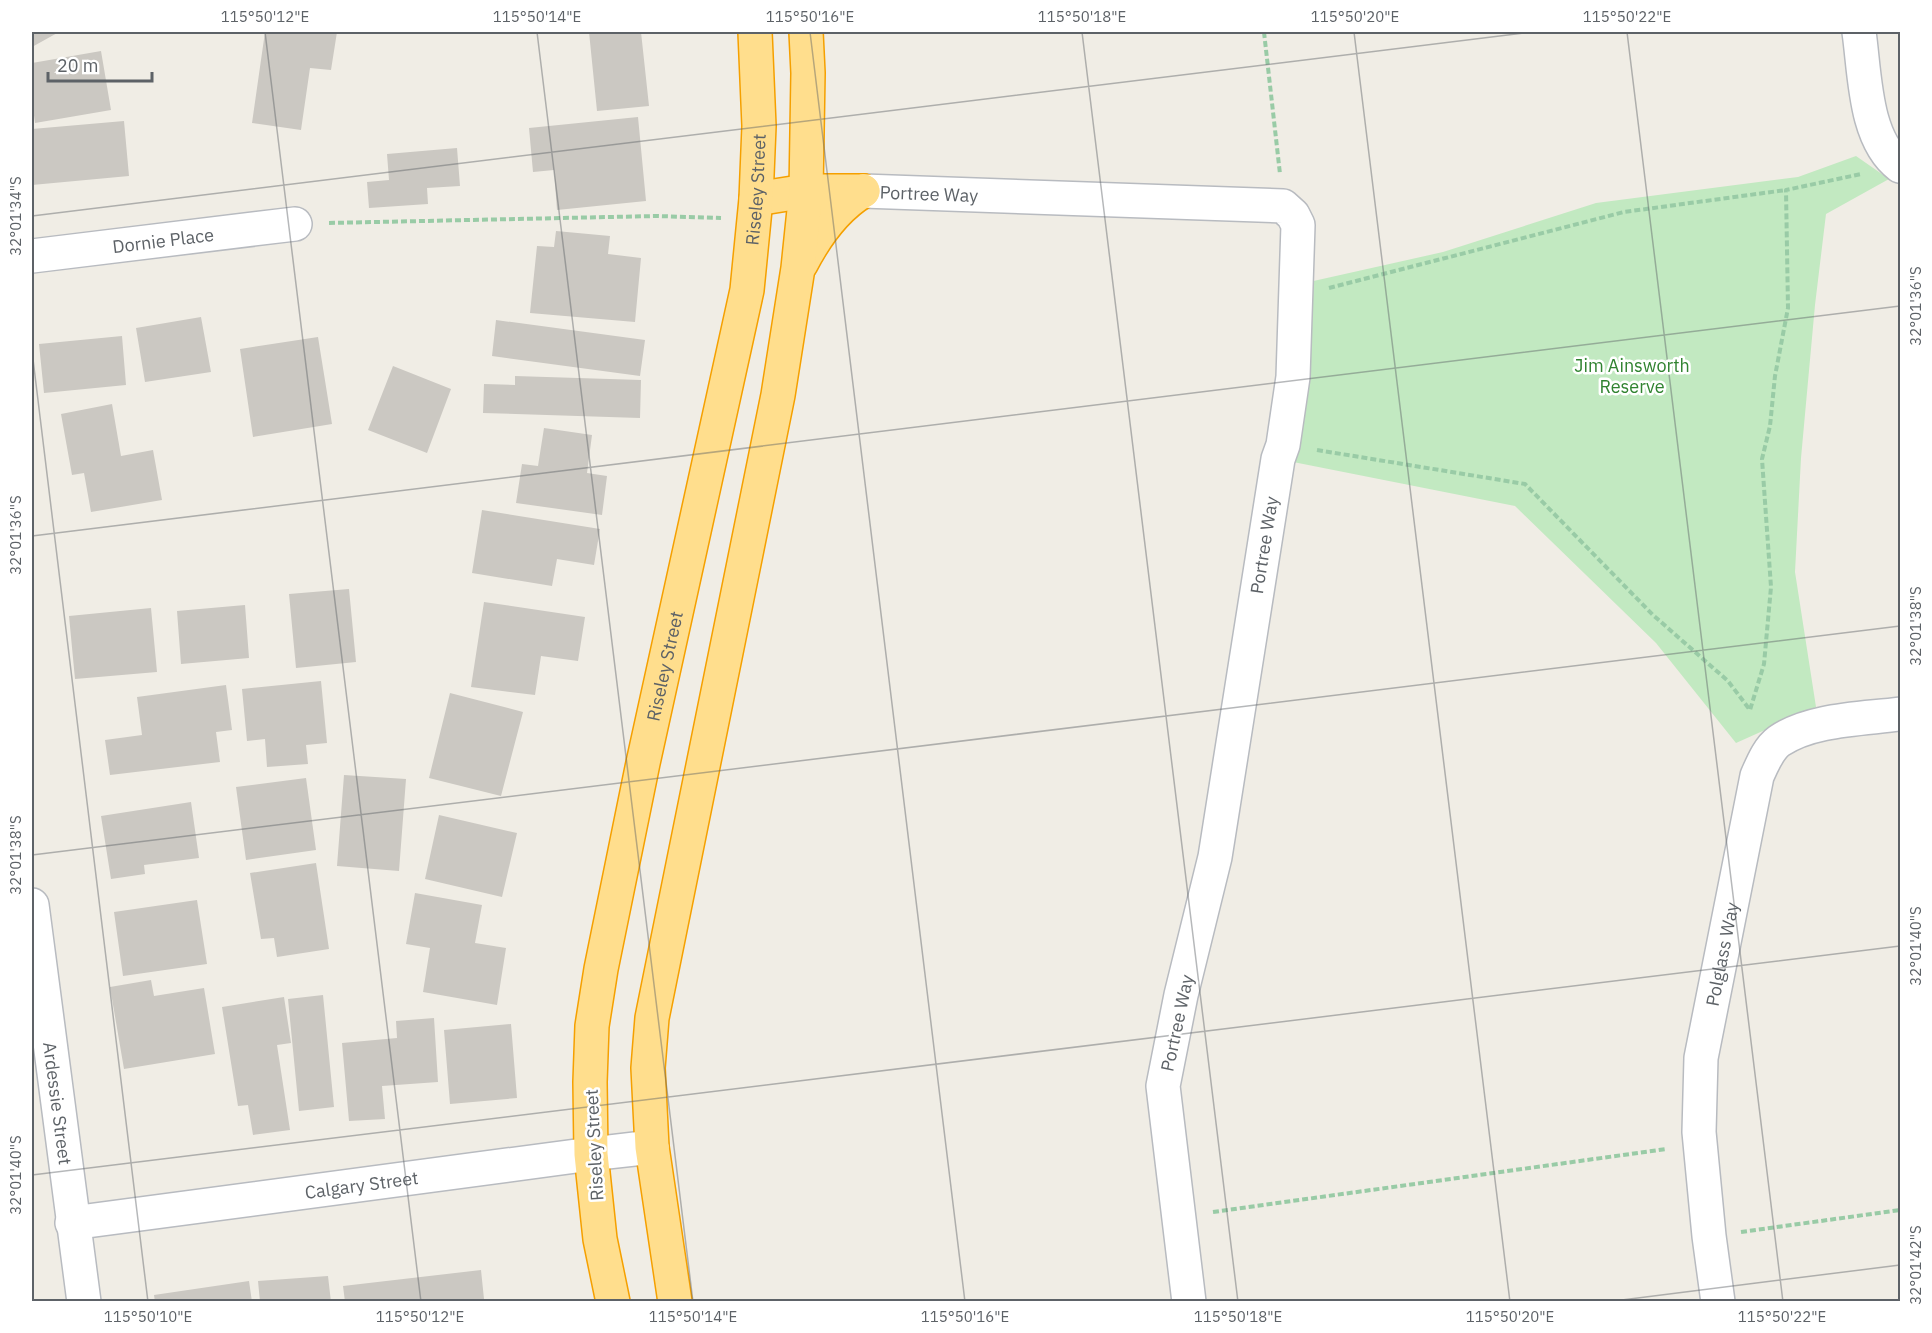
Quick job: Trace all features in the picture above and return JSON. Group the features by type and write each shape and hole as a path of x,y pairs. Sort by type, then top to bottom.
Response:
{"highway":[{"name":"Riseley Street","path":"613,1302 600,1239 591,1154 592,1026 601,969 643,764 747,290 756,199 759,126 754,32"},
{"path":"675,1302 652,1147 648,1068 652,1018 776,407 798,268 806,191 808,73 806,32"},
{"path":"756,199 806,191 863,191"},
{"path":"798,268 827,223 846,201 863,191"}],"street":[{"path":"1859,32 1872,120 1879,141 1899,166"},
{"name":"Portree Way","path":"863,191 1283,206 1293,214 1298,225 1293,377 1283,445 1276,471 1215,857 1163,1086 1189,1302"},
{"name":"Dornie Place","path":"32,256 295,224"},
{"name":"Polglass Way","path":"1718,1302 1700,1144 1698,1095 1701,1058 1757,776 1766,757 1778,742 1808,726 1900,714"},
{"name":"Ardessie Street","path":"32,905 84,1302"},
{"name":"Calgary Street","path":"72,1222 652,1147"}],"path":[{"path":"1264,32 1283,206"},
{"path":"1297,297 1624,212 1786,190 1899,166"},
{"path":"1283,445 1383,459 1525,484 1585,548 1653,615 1728,681 1749,710 1764,664 1771,587 1762,459 1770,426 1775,376 1788,308 1786,190"},
{"path":"295,224 656,216 730,218"},
{"path":"1179,1216 1700,1144"},
{"path":"1709,1236 1900,1209"}],"green space":[{"name":"Jim Ainsworth Reserve","path":"1856,156 1889,179 1826,214 1801,458 1795,572 1816,707 1736,743 1656,643 1515,506 1278,459 1309,282 1443,252 1596,203 1798,177"}],"building":[{"path":"32,32 59,32 32,47"},
{"path":"265,32 337,32 331,70 310,68 301,130 252,123"},
{"path":"589,32 641,32 649,106 597,111"},
{"path":"101,51 111,110 35,123 32,100 32,63"},
{"path":"638,117 646,201 557,210 554,170 533,172 529,128"},
{"path":"124,121 129,176 32,185 32,129"},
{"path":"457,148 460,186 427,188 428,204 369,208 367,182 389,180 387,154"},
{"path":"556,231 610,236 608,254 641,258 635,322 530,313 537,246 554,247"},
{"path":"201,317 211,372 145,382 136,328"},
{"path":"496,320 645,340 640,376 492,356"},
{"path":"122,336 126,385 44,393 39,344"},
{"path":"318,337 332,424 253,437 240,349"},
{"path":"393,366 451,389 427,453 368,430"},
{"path":"515,376 641,380 640,418 483,413 484,384 515,385"},
{"path":"112,404 121,456 153,450 162,500 91,512 84,473 72,475 61,414"},
{"path":"544,428 592,435 587,473 607,476 602,515 516,503 522,464 538,466"},
{"path":"482,510 600,529 594,565 557,559 552,586 472,573"},
{"path":"349,589 356,662 296,668 289,594"},
{"path":"484,602 585,617 578,661 541,656 535,695 471,687"},
{"path":"245,605 249,658 181,664 177,611"},
{"path":"151,608 157,672 75,679 69,616"},
{"path":"321,681 327,743 306,745 308,764 267,767 265,739 247,741 242,689"},
{"path":"226,685 232,730 216,732 220,762 110,775 105,740 142,735 137,697"},
{"path":"450,693 523,712 501,796 429,778"},
{"path":"344,775 406,779 399,871 337,866"},
{"path":"306,778 316,850 246,860 236,787"},
{"path":"191,802 199,858 144,865 145,874 111,879 101,816"},
{"path":"439,815 517,833 502,897 425,879"},
{"path":"316,863 329,949 277,957 274,938 261,939 250,873"},
{"path":"415,893 482,905 475,943 506,948 497,1005 423,992 430,948 406,944"},
{"path":"197,900 207,964 123,976 114,912"},
{"path":"151,980 154,996 204,988 215,1054 124,1069 110,987"},
{"path":"323,995 334,1107 299,1111 288,999"},
{"path":"284,997 291,1043 277,1045 290,1130 253,1135 248,1105 238,1106 222,1007"},
{"path":"434,1018 438,1082 382,1086 385,1119 349,1121 342,1043 397,1038 396,1021"},
{"path":"511,1024 517,1098 450,1104 444,1030"},
{"path":"481,1270 484,1299 465,1302 345,1302 343,1286"},
{"path":"328,1276 331,1302 260,1302 258,1281"},
{"path":"249,1281 252,1302 155,1302 154,1295"}]}
